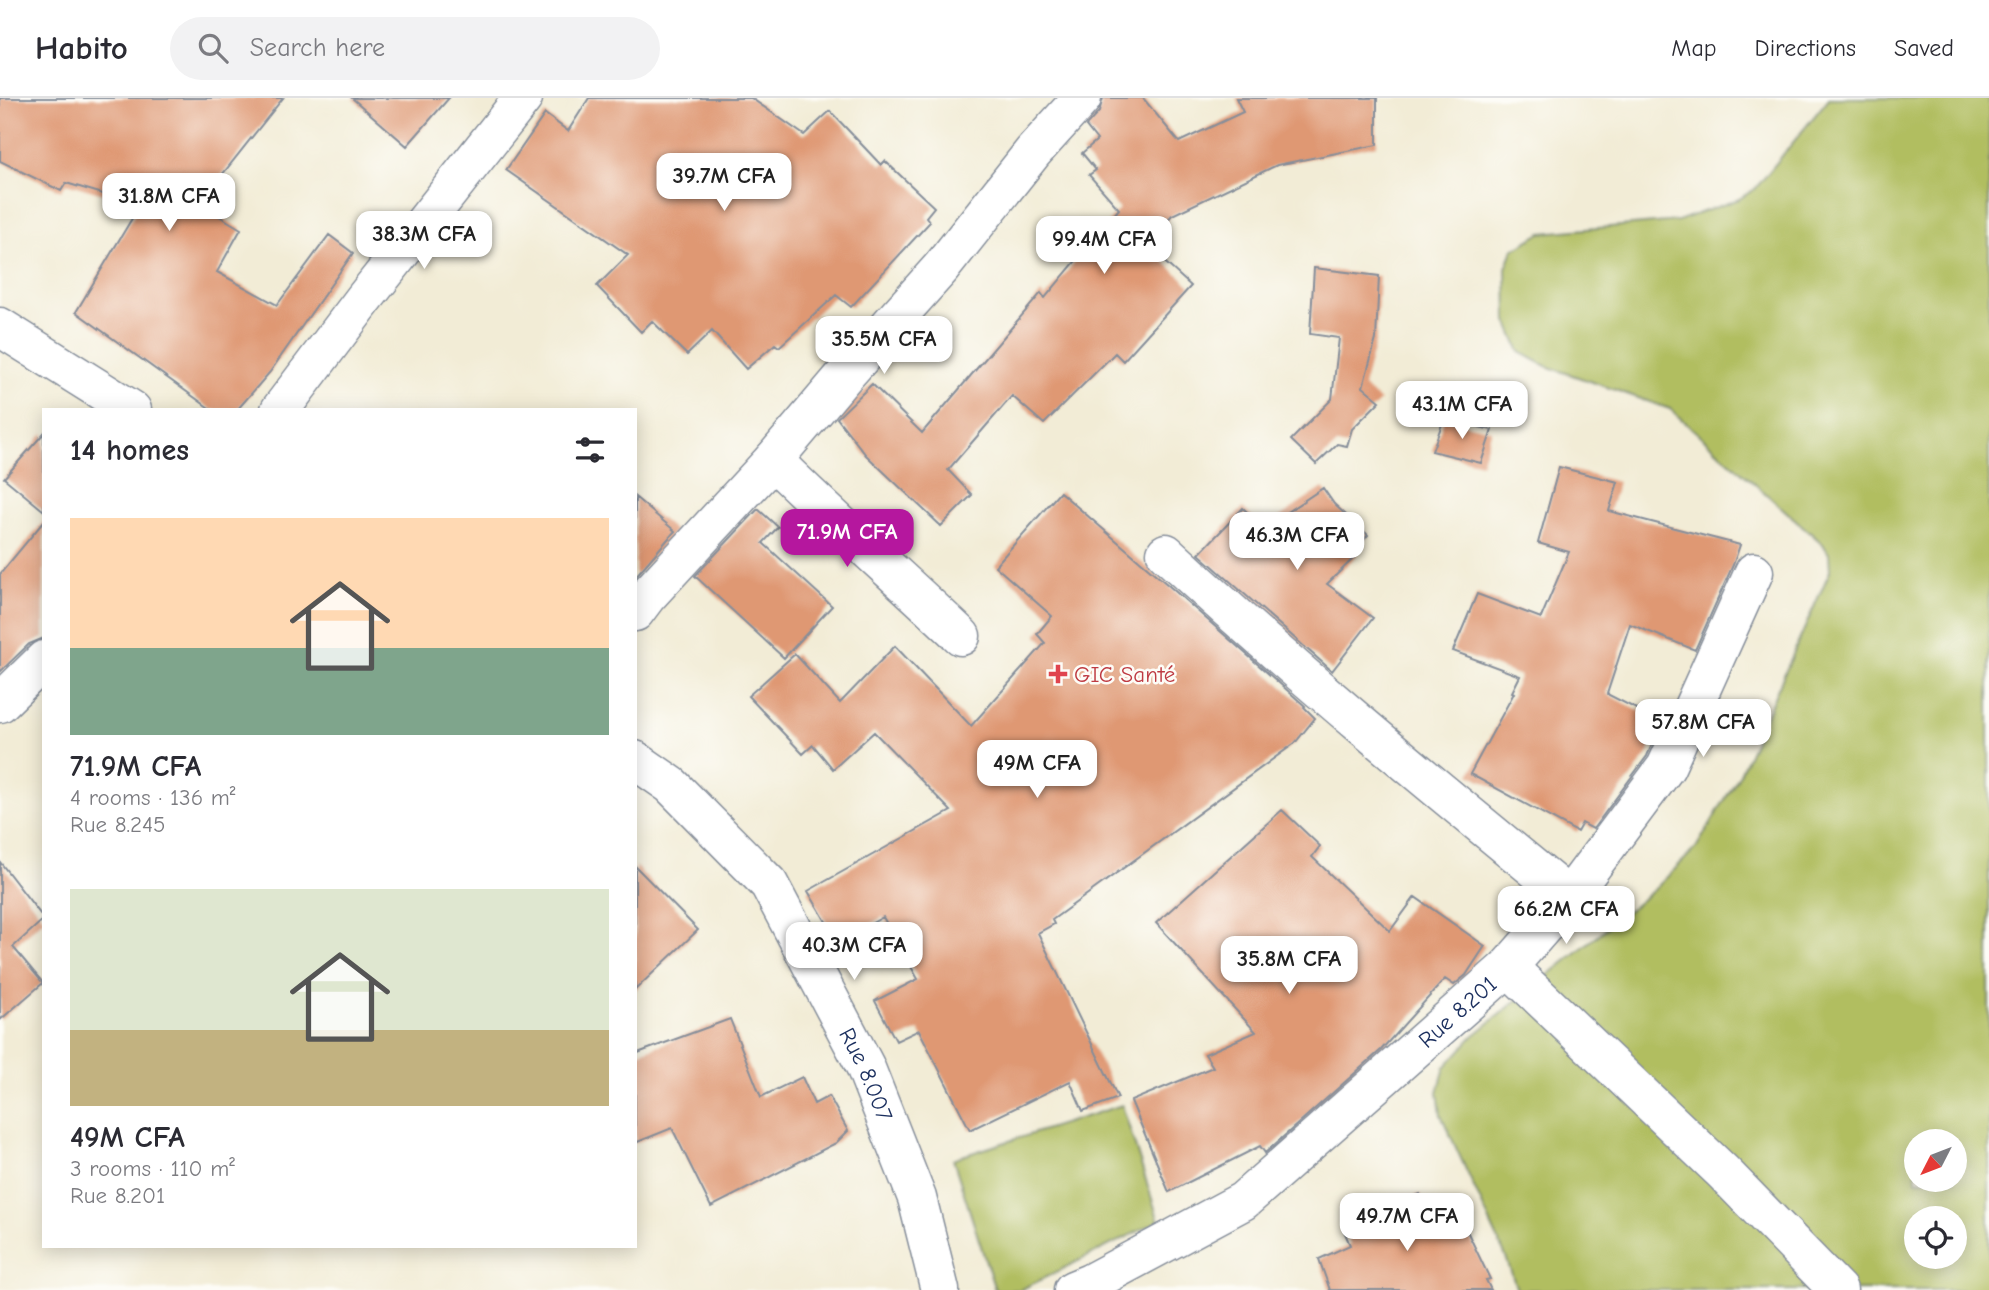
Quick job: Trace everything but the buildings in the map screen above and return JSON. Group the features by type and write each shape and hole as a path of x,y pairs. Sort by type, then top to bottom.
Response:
{"street":[{"path":"282,408 523,98"},
{"path":"637,609 773,460 845,374 941,268 1033,152 1082,98"},
{"path":"0,327 129,408"},
{"path":"773,460 816,504 870,550 961,636"},
{"path":"1166,553 1367,733 1569,897"},
{"name":"Rue 8.201","path":"1073,1290 1243,1201 1508,967 1569,897 1666,767 1754,572"},
{"path":"0,703 42,662"},
{"name":"Rue 8.007","path":"637,761 671,785 769,884 865,1066 917,1198 940,1290"},
{"path":"1508,967 1723,1172 1838,1290"}],"green space":[{"path":"1829,98 1989,98 1989,1290 1517,1290 1506,1257 1441,1115 1438,1092 1445,1067 1473,1036 1655,889 1696,848 1740,774 1830,571 1829,554 1823,544 1670,409 1546,366 1520,352 1507,321 1506,268 1513,250 1541,233 1678,221 1739,199 1756,188"},
{"path":"1122,1105 1159,1221 1020,1290 995,1290 953,1159"}],"place":[{"name":"GIC Santé","path":"1058,674"}]}
